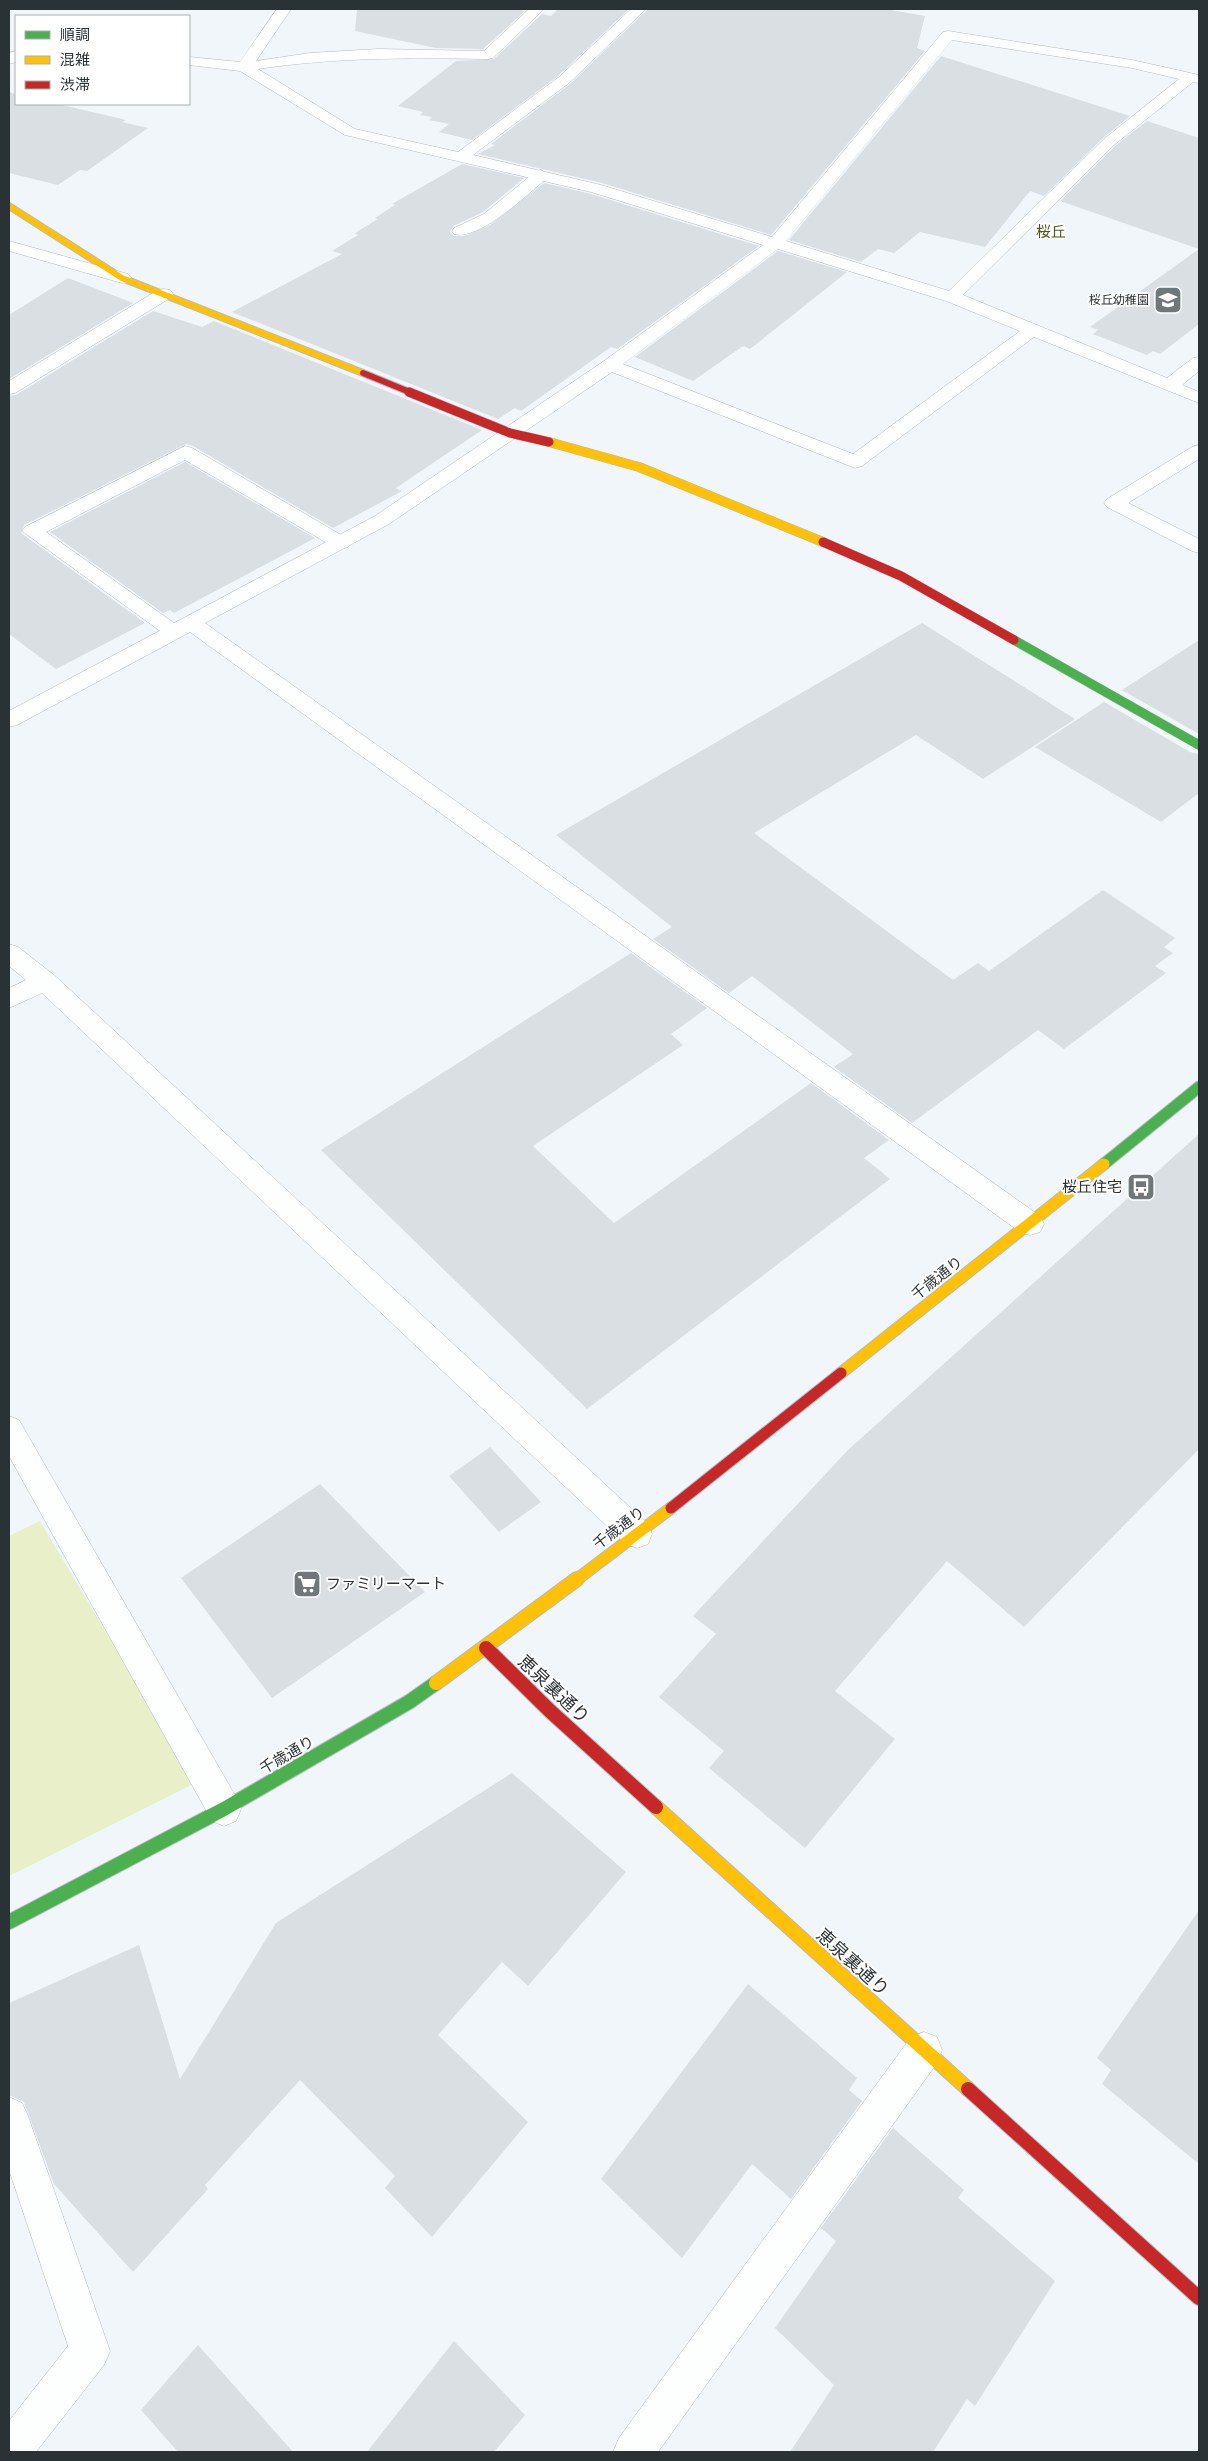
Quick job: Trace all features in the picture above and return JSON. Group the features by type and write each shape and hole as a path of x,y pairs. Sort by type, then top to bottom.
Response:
{"street":[{"path":"244,67 284,9"},
{"path":"190,61 244,67 310,57 378,53 488,54 537,9"},
{"path":"461,156 564,80 639,9"},
{"path":"9,720 382,520 610,365 776,243 948,35 1132,64 1195,78"},
{"path":"244,67 350,132 595,188 952,297 1170,384 1199,398"},
{"path":"952,297 1109,142 1195,78"},
{"path":"460,231 490,217 541,175"},
{"path":"9,206 122,278"},
{"path":"9,261 53,235"},
{"path":"9,246 122,278 246,325 510,433 533,437 639,467 707,493 901,576 1199,744"},
{"path":"9,389 164,294"},
{"path":"610,365 855,462 1032,330"},
{"path":"1170,384 1199,362"},
{"path":"1199,451 1114,503 1199,547"},
{"path":"341,542 185,452 32,531 182,628 1030,1224"},
{"path":"9,953 45,981 637,1534"},
{"path":"9,999 45,981"},
{"name":"千歳通り","path":"9,1922 224,1809 409,1702 486,1648 637,1534 1030,1224 1199,1087"},
{"path":"9,1429 224,1809"},
{"name":"恵泉裏通り","path":"486,1648 558,1718 1199,2298"},
{"path":"633,2452 924,2050"},
{"path":"9,2116 90,2351 10,2452"}],"green space":[{"path":"40,1521 195,1783 9,1876 9,1536"}],"building":[{"path":"357,9 515,9 525,11 483,49 436,48 355,31"},
{"path":"558,9 629,9 558,76 472,140 439,132 449,124 429,120 432,117 420,115 423,112 398,106 456,61 494,59 542,14 551,16"},
{"path":"648,9 886,9 925,16 917,48 925,51 771,235 602,183 478,154 495,145 491,144 570,84"},
{"path":"941,56 1130,116 1103,138 1044,196 1030,191 985,247 920,232 894,253 878,249 861,262 789,240"},
{"path":"9,92 15,94 15,105 62,105 126,120 122,122 148,128 87,171 80,170 58,185 9,173"},
{"path":"1147,121 1199,138 1199,249 1060,201 1115,146"},
{"path":"462,164 524,178 483,212 453,226 450,232 454,236 465,236 490,225 544,183 591,194 759,246 617,349 611,347 521,411 515,408 498,419 232,312 342,254 332,251 358,235 355,233 378,219 375,218 395,205 392,204"},
{"path":"1199,249 1199,324 1160,354 1153,351 1147,355 1093,334 1098,330 1090,327"},
{"path":"778,251 847,272 750,349 743,346 693,381 635,357"},
{"path":"68,278 133,303 9,379 9,315"},
{"path":"153,311 202,327 214,321 482,430 396,488 402,491 333,528 193,446 186,444 24,525 21,533 145,623 56,669 9,634 9,396 16,395"},
{"path":"185,462 315,538 174,613 170,610 163,613 50,532"},
{"path":"922,623 1075,719 983,779 916,735 754,833 953,980 978,963 989,971 1103,890 1175,938 1164,947 1173,953 1155,966 1166,973 1064,1049 1038,1030 912,1123 834,1067 853,1054 752,976 729,993 653,939 672,927 556,835"},
{"path":"1199,640 1199,734 1122,690"},
{"path":"1104,702 1190,752 1199,754 1199,793 1161,822 1035,747"},
{"path":"631,953 707,1008 671,1034 683,1045 533,1146 614,1223 811,1083 889,1140 864,1158 890,1179 587,1409 321,1150"},
{"path":"1199,1134 1199,1449 1024,1627 947,1561 835,1691 895,1739 805,1848 709,1768 724,1751 659,1697 716,1634 693,1616 848,1450"},
{"path":"490,1447 541,1502 499,1532 449,1476"},
{"path":"320,1484 425,1592 272,1698 181,1578"},
{"path":"512,1773 626,1872 528,1986 502,1962 438,2035 528,2122 432,2237 385,2188 395,2176 300,2080 205,2185 208,2189 133,2272 54,2184 24,2102 9,2095 9,2003 139,1945 180,2079 276,1923"},
{"path":"1199,1910 1199,2164 1102,2084 1111,2070 1097,2058"},
{"path":"748,1984 857,2078 849,2090 862,2101 791,2199 752,2164 682,2258 601,2179"},
{"path":"893,2128 964,2190 958,2198 1055,2281 975,2406 967,2399 933,2452 790,2452 834,2385 775,2328 836,2241 821,2228"},
{"path":"454,2341 525,2415 494,2452 367,2452"},
{"path":"198,2345 293,2452 178,2452 141,2410"}],"traffic: fast":[{"path":"1014,640 1199,745"},
{"path":"1104,1164 1199,1087"},
{"path":"9,1922 224,1809 409,1702 436,1683"}],"traffic: slow":[{"path":"9,206 122,278 363,373"},
{"path":"549,442 639,467 707,493 823,542"},
{"path":"841,1373 1104,1164"},
{"path":"436,1683 486,1648 671,1508"},
{"path":"656,1807 968,2089"}],"traffic: jam":[{"path":"363,373 510,433 549,442"},
{"path":"823,542 901,576 1014,640"},
{"path":"671,1508 841,1373"},
{"path":"486,1648 550,1711 656,1807"},
{"path":"968,2089 1199,2298"}],"place":[{"name":"桜丘幼稚園","path":"1168,300"},
{"name":"桜丘住宅","path":"1141,1187"},
{"name":"ファミリーマート","path":"307,1584"}],"district":[{"name":"桜丘","path":"1051,232"}]}
